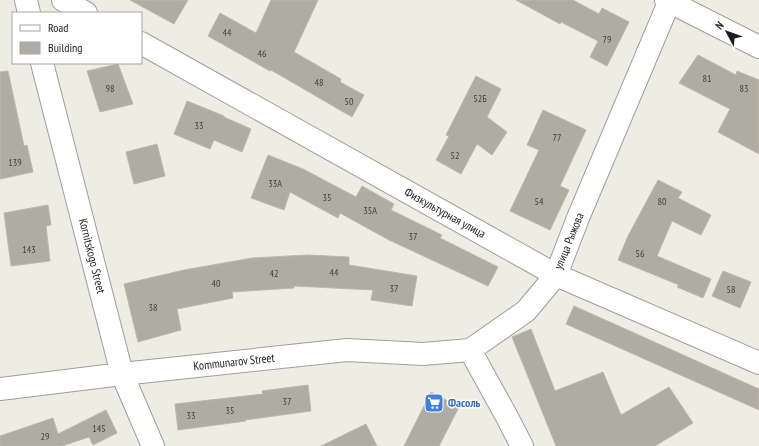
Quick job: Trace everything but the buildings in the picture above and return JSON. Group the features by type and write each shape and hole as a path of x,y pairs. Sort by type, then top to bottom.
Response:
{"street":[{"path":"26,0 29,12"},
{"path":"63,0 84,12"},
{"path":"668,1 759,47"},
{"name":"улица Рыжова","path":"470,350 526,311 556,275 578,218 668,1"},
{"name":"Физкультурная улица","path":"142,45 556,275 759,363"},
{"name":"Kornitskogo Street","path":"42,64 122,374 154,446"},
{"name":"Kommunarov Street","path":"0,389 122,374 347,350 423,354 470,350"},
{"path":"470,350 522,446"}],"place":[{"name":"Фасоль","path":"434,403"}]}
